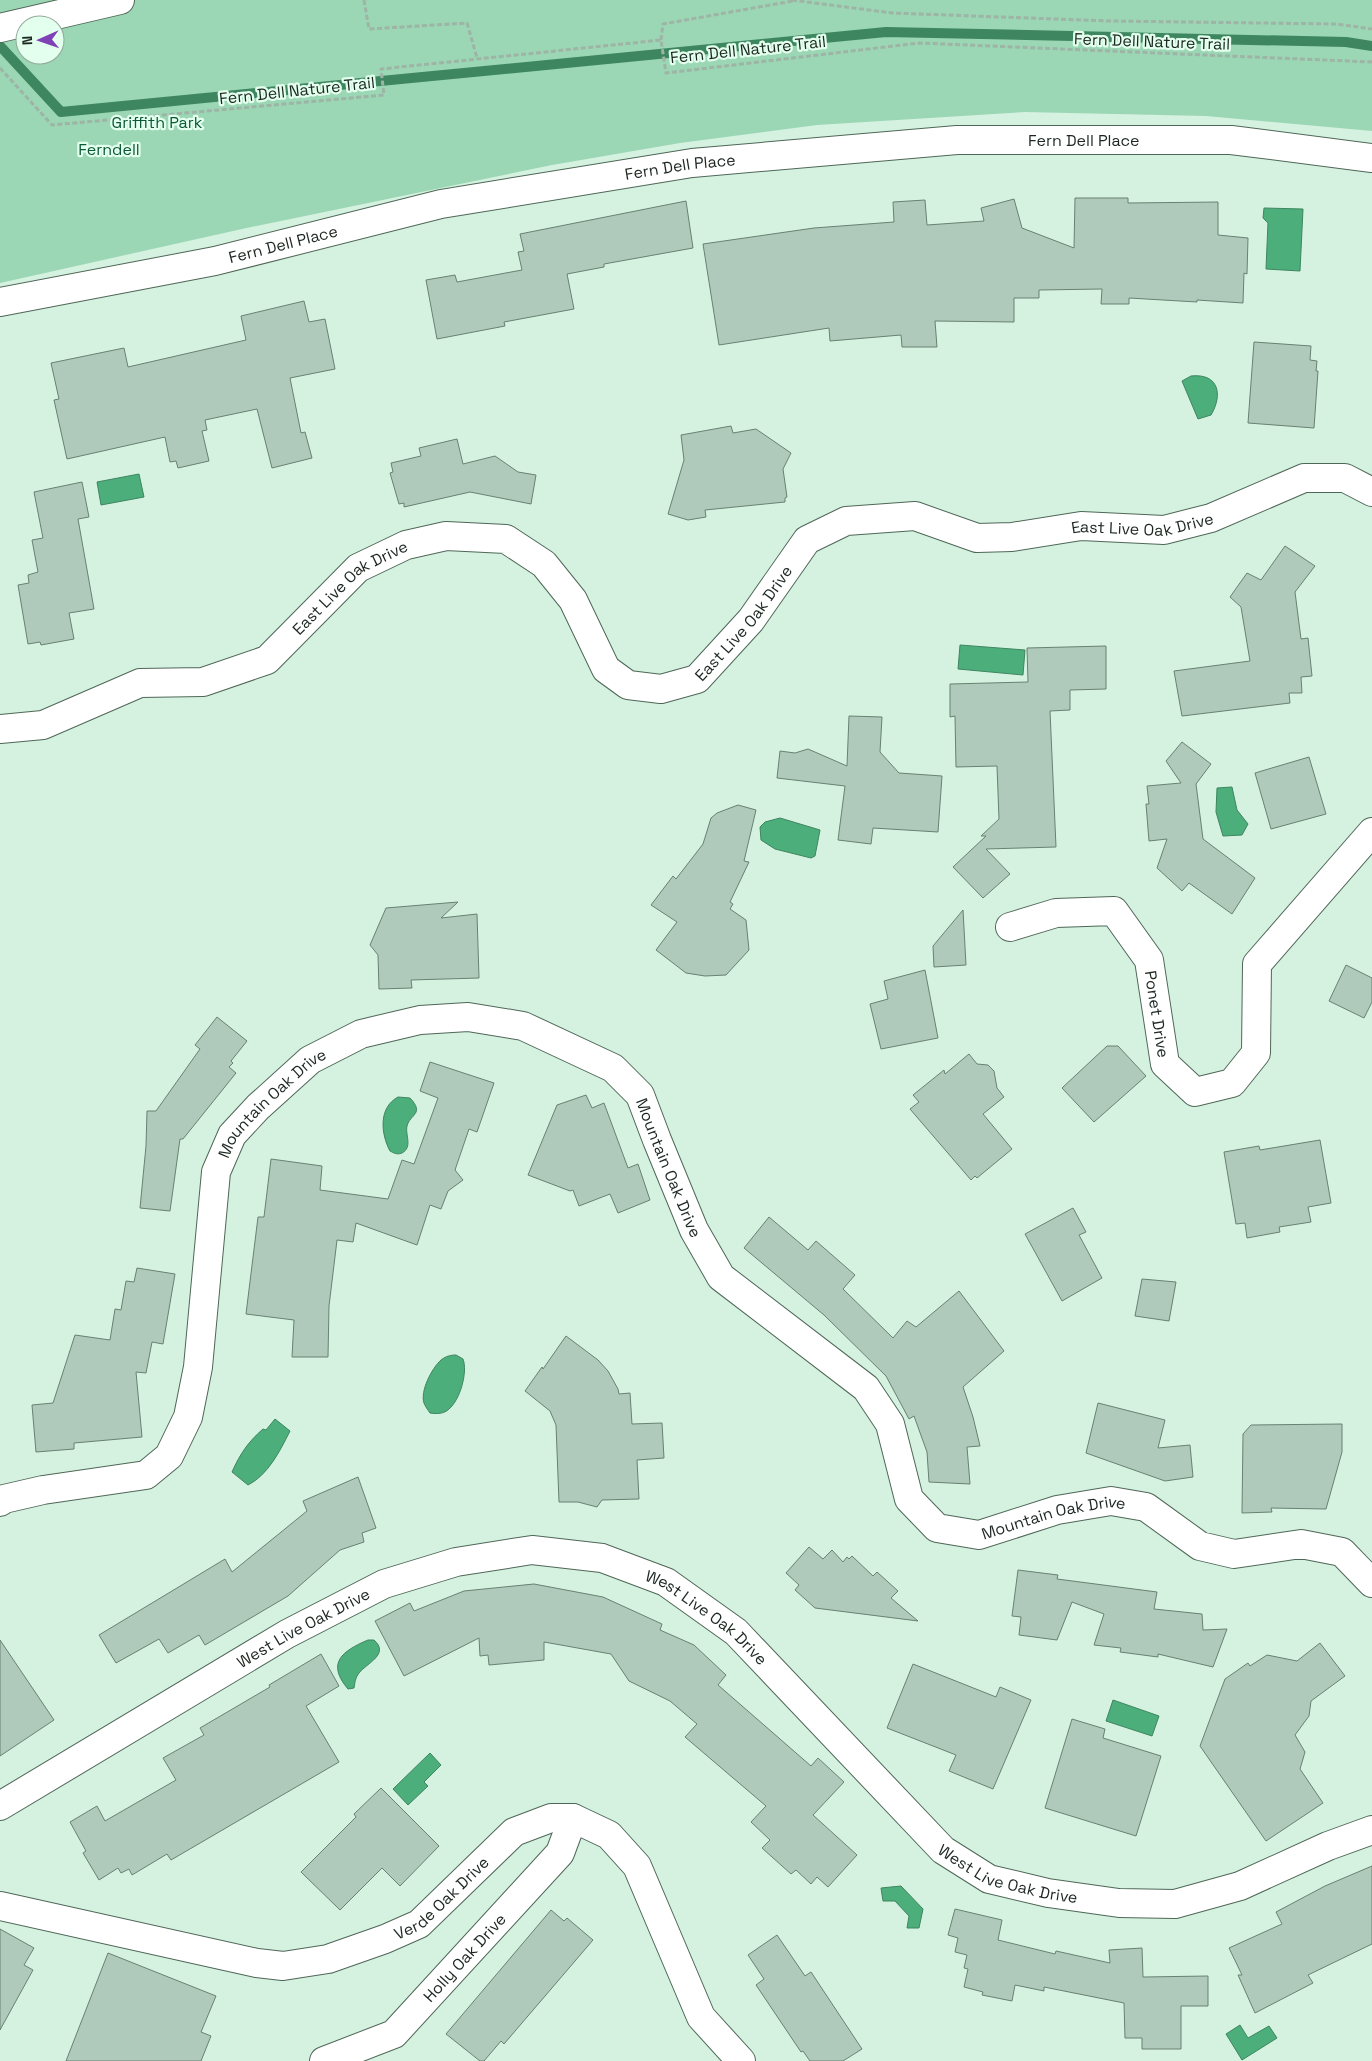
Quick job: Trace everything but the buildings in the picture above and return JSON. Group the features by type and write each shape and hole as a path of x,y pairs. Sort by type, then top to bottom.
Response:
{"street":[{"path":"0,28 120,0"},
{"name":"Fern Dell Place","path":"0,302 215,261 441,204 692,163 957,140 1231,140 1372,158"},
{"name":"East Live Oak Drive","path":"0,729 43,725 140,683 203,682 267,660 358,568 406,545 446,536 506,539 544,564 573,600 606,669 628,685 661,689 697,679 751,620 807,540 846,521 915,516 977,538 1012,537 1081,526 1164,530 1211,518 1304,478 1345,478 1372,492"},
{"name":"Ponet Drive","path":"1010,927 1056,913 1114,911 1149,960 1165,1064 1195,1092 1232,1083 1256,1053 1257,964 1372,832"},
{"name":"Mountain Oak Drive","path":"0,1502 4,1499 43,1490 146,1475 169,1456 188,1417 198,1367 216,1172 232,1135 258,1106 310,1060 361,1034 420,1020 468,1017 523,1026 612,1068 640,1095 694,1230 720,1277 866,1388 890,1424 909,1499 937,1528 979,1535 1057,1510 1111,1500 1146,1507 1200,1546 1234,1554 1301,1544 1342,1552 1372,1583"},
{"name":"West Live Oak Drive","path":"0,1806 287,1634 384,1584 456,1562 532,1550 602,1558 666,1582 736,1632 943,1850 989,1879 1048,1893 1119,1903 1175,1904 1240,1886 1328,1846 1372,1830"},
{"name":"Verde Oak Drive","path":"0,1906 257,1964 283,1966 328,1960 419,1924 514,1832 551,1818 573,1818 609,1835 637,1866 701,2017 741,2061"},
{"name":"Holly Oak Drive","path":"324,2061 394,2034 560,1852 573,1818"}],"path":[{"path":"364,0 369,29 467,23 477,58"},
{"path":"661,40 663,24 792,0 892,13 1110,21 1337,24 1372,29"},
{"name":"Fern Dell Nature Trail","path":"0,68 52,125 384,95 381,68 661,40 666,73 919,43 1372,62"}],"green space":[{"name":"Griffith Park","path":"0,0 1372,0 1372,131 1206,116 1025,112 817,125 680,143 552,165 242,229 0,283"}],"shaded area":[{"path":"1264,208 1303,209 1300,271 1266,269 1268,223 1263,218"},
{"path":"1191,376 1208,378 1216,387 1217,400 1211,415 1198,419 1182,381"},
{"path":"139,474 144,497 101,505 97,482"},
{"path":"960,645 1025,650 1023,675 958,669"},
{"path":"1232,787 1237,810 1248,824 1242,835 1223,836 1216,812 1217,788"},
{"path":"780,818 820,830 815,856 811,858 775,849 761,840 760,827 765,822"},
{"path":"398,1097 410,1098 416,1107 416,1111 407,1126 407,1148 402,1153 396,1154 390,1151 387,1144 383,1122 387,1108"},
{"path":"456,1355 463,1359 464,1365 464,1378 460,1393 447,1411 430,1413 424,1404 425,1386 434,1368 441,1360"},
{"path":"275,1419 290,1431 278,1454 267,1469 248,1485 232,1472 241,1454 249,1444 263,1429 266,1430"},
{"path":"368,1640 374,1640 380,1650 376,1658 359,1673 354,1688 348,1689 338,1672 340,1659 344,1653"},
{"path":"1113,1700 1159,1716 1152,1736 1106,1721"},
{"path":"430,1753 441,1765 424,1782 428,1786 408,1805 393,1789"},
{"path":"901,1886 923,1909 919,1928 907,1928 909,1916 895,1901 883,1901 881,1888"},
{"path":"1240,2025 1248,2038 1269,2026 1277,2038 1242,2060 1226,2034"}],"waterway":[{"path":"0,46 61,112 886,32 1346,42 1372,46"}],"park label":[{"name":"Ferndell","path":"109,149"}]}
